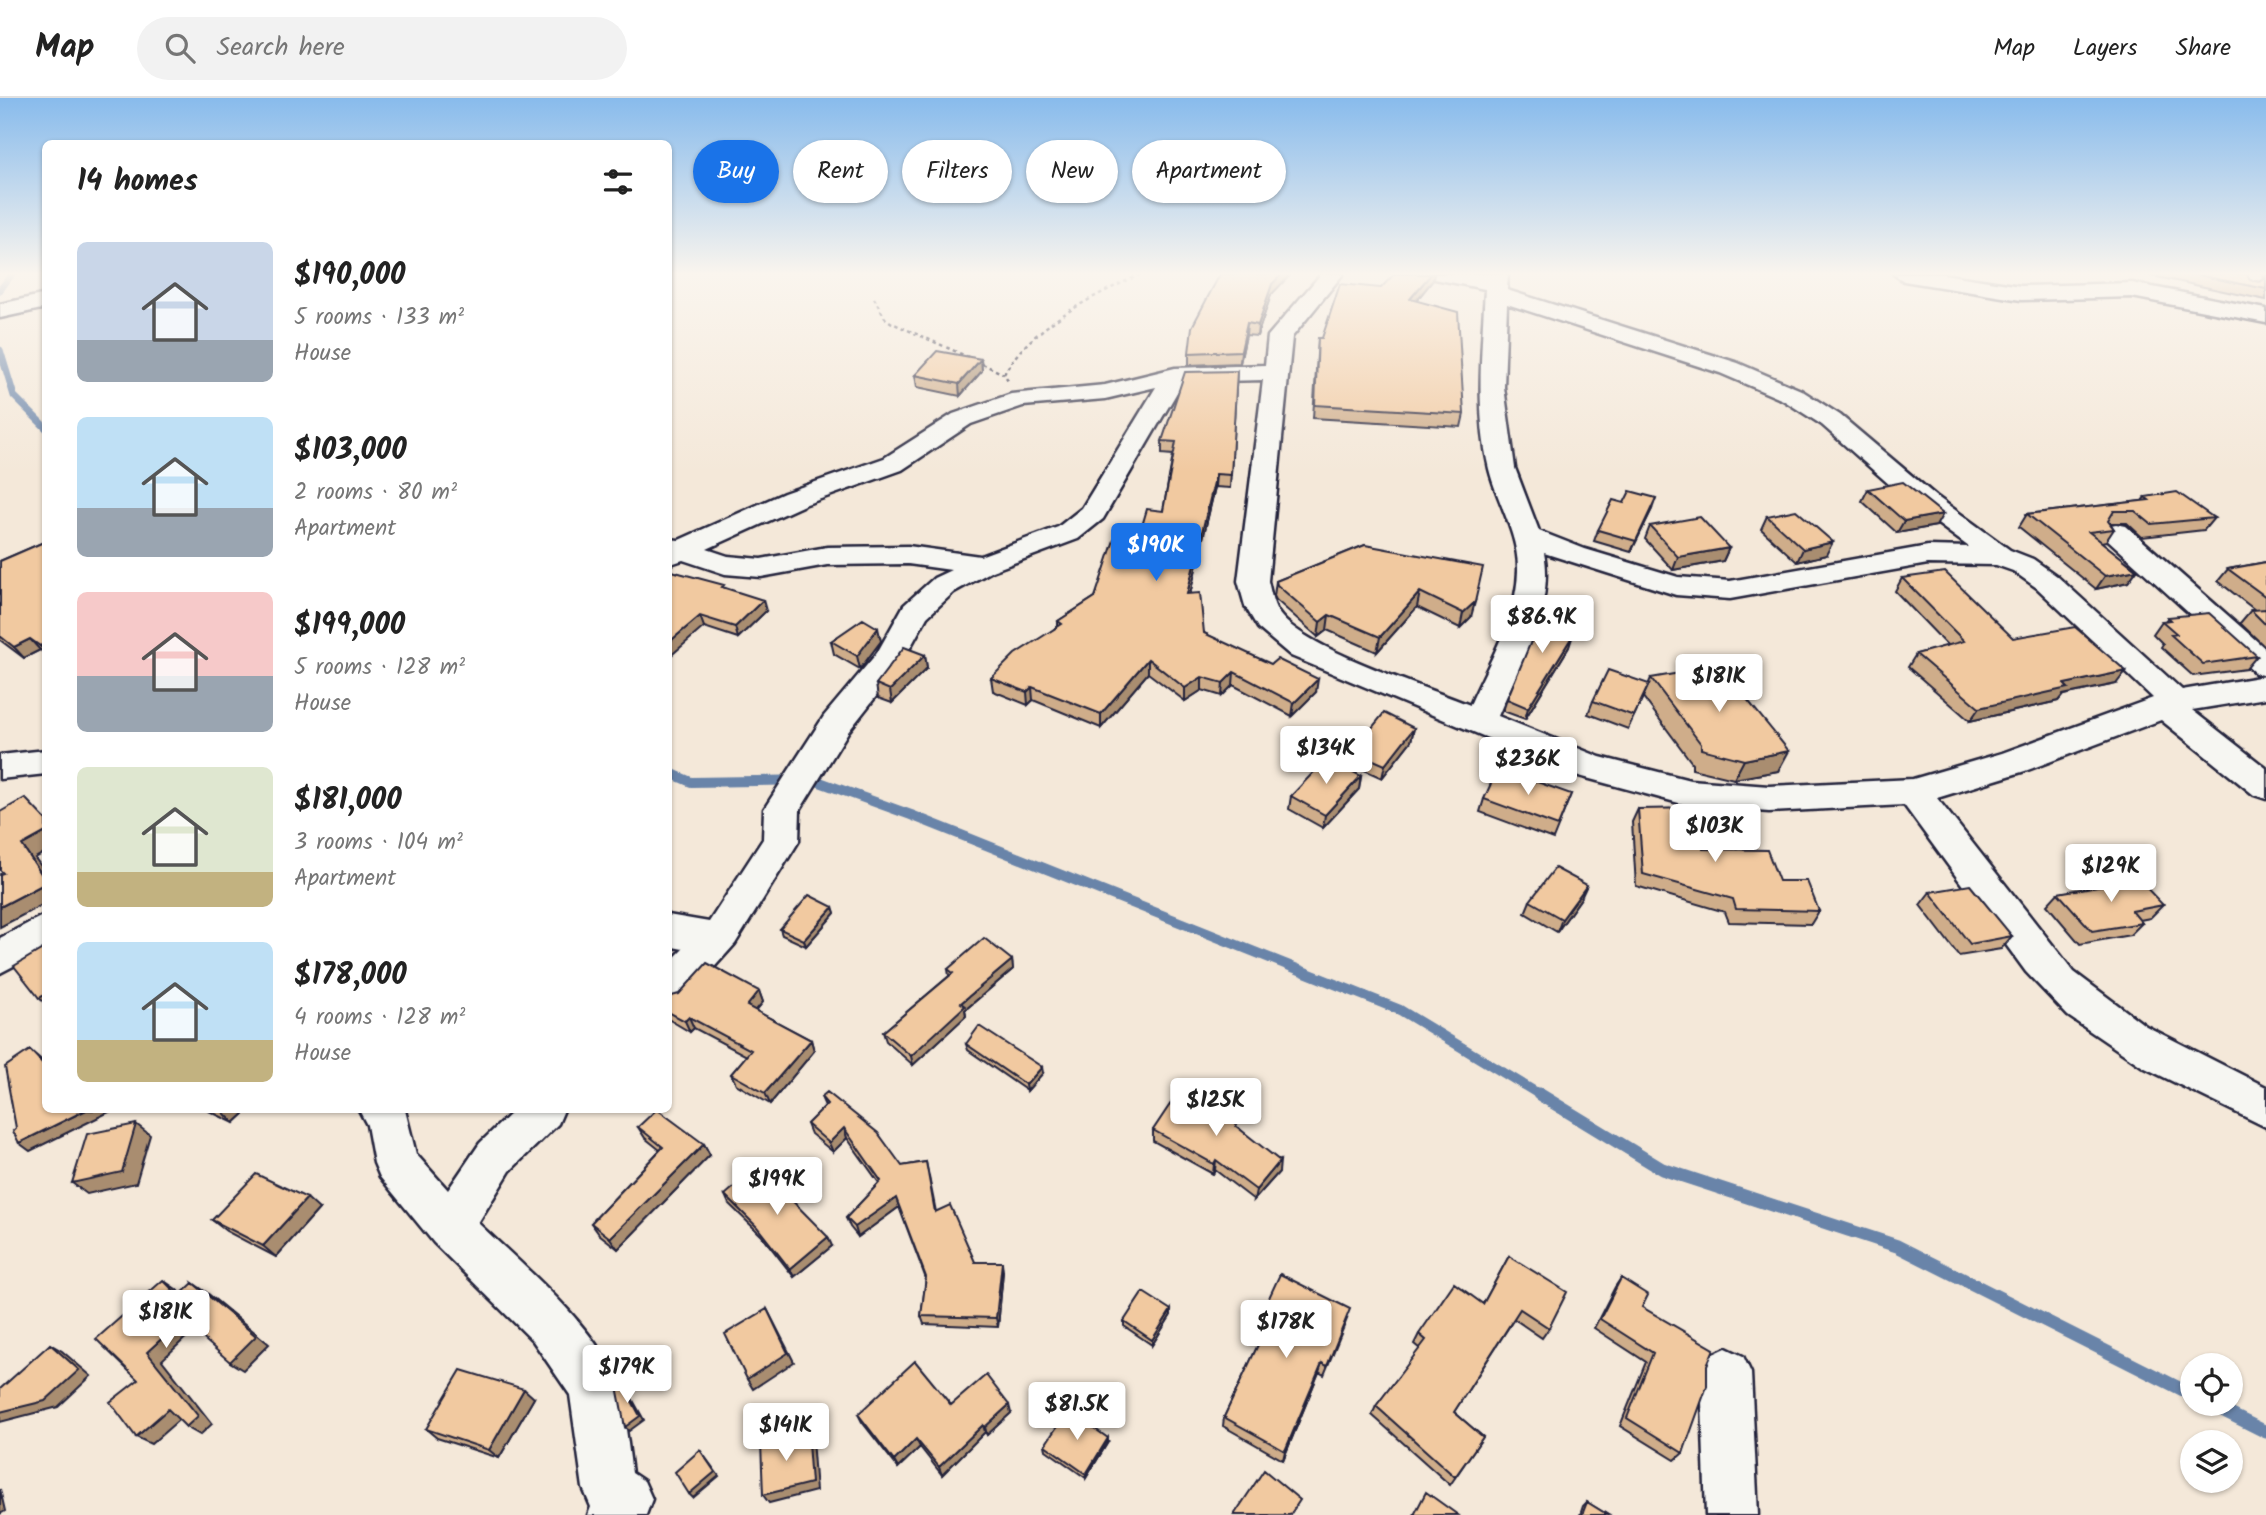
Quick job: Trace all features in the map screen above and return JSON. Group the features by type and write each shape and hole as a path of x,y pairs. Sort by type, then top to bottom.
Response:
{"street":[{"path":"1280,340 1253,581 1260,611 1272,627 1302,649 1591,767 1690,793 1769,799 1913,792 2013,762 2171,704 2235,690 2266,688"},
{"path":"1480,721 1526,611 1533,570 1527,536 1502,468 1492,387 1494,340"},
{"path":"1652,340 1729,368 1792,395 1831,419 1926,502 2000,556 2022,565 2047,582 2171,704 2266,786"},
{"path":"673,551 794,499 893,464 962,419 1020,400 1105,392 1175,375 1276,372"},
{"path":"672,987 715,941 781,841 782,809 836,724 889,659 915,612 944,585 982,565 1068,533 1093,513 1175,375"},
{"path":"2116,532 2266,666"},
{"path":"1527,536 1575,555 1676,586 1730,590 1928,555 2000,556"},
{"path":"673,551 725,565 761,568 827,555 908,555 982,565"},
{"path":"0,767 42,762"},
{"path":"1913,792 1987,887 2021,938 2060,984 2114,1027 2158,1054 2266,1108"},
{"path":"0,957 42,931"},
{"path":"672,931 715,941"},
{"path":"384,1113 396,1163 450,1227 550,1324 593,1386 609,1488 626,1499 614,1515"},
{"path":"450,1227 495,1157 540,1113"},
{"path":"1726,1373 1731,1515"}],"path":[{"path":"929,340 1004,374 1020,400"},
{"path":"1004,374 1007,363 1032,340"}],"building":[{"path":"1190,340 1243,340 1241,351 1189,353"},
{"path":"1318,340 1460,340 1464,414 1315,405"},
{"path":"937,351 981,359 959,384 915,375"},
{"path":"1237,371 1231,475 1216,474 1187,594 1200,593 1204,633 1271,664 1277,659 1318,679 1294,703 1234,672 1223,683 1202,677 1185,688 1148,659 1101,714 1032,687 1027,692 991,678 1015,654 1062,624 1058,621 1095,597 1114,540 1137,543 1147,509 1163,511 1176,442 1162,441 1185,372"},
{"path":"1903,482 1943,514 1904,521 1868,489"},
{"path":"1630,491 1656,498 1636,541 1598,530 1613,500 1624,503"},
{"path":"2177,492 2214,518 2151,524 2135,511 2114,511 2108,521 2114,529 2089,532 2137,570 2105,576 2027,514 2149,500 2145,497"},
{"path":"1796,510 1833,542 1803,549 1767,516"},
{"path":"1700,517 1729,548 1678,557 1650,526"},
{"path":"42,543 40,646 30,639 14,647 0,636 0,561"},
{"path":"1365,545 1483,567 1475,602 1463,613 1420,592 1380,637 1329,615 1320,622 1277,585 1276,581"},
{"path":"2266,562 2266,597 2228,569"},
{"path":"672,571 724,585 722,587 763,600 735,627 700,616 672,640"},
{"path":"1945,572 2013,638 2075,627 2126,671 2064,684 2068,688 1979,708 1916,654 1964,641 1902,578"},
{"path":"1545,608 1576,615 1573,635 1528,708 1507,699"},
{"path":"2266,609 2266,625 2251,610"},
{"path":"2209,613 2257,656 2203,664 2171,635 2177,634 2162,621 2171,620 2168,617"},
{"path":"863,619 878,628 857,656 831,641"},
{"path":"904,647 925,655 890,690 876,684"},
{"path":"1720,666 1789,751 1744,760 1701,749 1701,744 1651,678"},
{"path":"1608,670 1649,684 1634,716 1593,701"},
{"path":"1384,713 1414,728 1385,765 1353,751"},
{"path":"1327,758 1361,776 1325,815 1291,796"},
{"path":"1498,768 1571,794 1558,826 1484,799"},
{"path":"25,798 42,816 42,834 22,845 42,875 42,885 0,907 0,874 3,873 0,870 0,812"},
{"path":"1699,808 1703,849 1767,850 1779,881 1807,881 1819,911 1736,909 1733,899 1643,874 1638,809"},
{"path":"1555,868 1587,885 1562,919 1530,901"},
{"path":"2138,879 2163,905 2132,911 2142,923 2092,931 2058,893"},
{"path":"1970,885 2012,936 1970,944 1930,892"},
{"path":"809,895 833,907 804,940 780,929"},
{"path":"984,938 1012,960 961,1003 965,1006 911,1056 883,1032 953,973 948,969"},
{"path":"42,949 42,996 39,998 14,966"},
{"path":"707,963 759,991 747,1006 811,1040 765,1093 731,1074 751,1050 689,1017 685,1021 672,1014 672,996 679,994"},
{"path":"979,1026 1042,1067 1026,1085 966,1044"},
{"path":"30,1050 42,1063 42,1113 80,1113 19,1143 13,1131 16,1128 5,1067"},
{"path":"1181,1088 1240,1119 1236,1126 1280,1161 1256,1190 1216,1160 1214,1164 1153,1130"},
{"path":"827,1092 878,1133 902,1166 926,1162 935,1212 950,1205 975,1262 1002,1262 996,1318 921,1316 926,1277 896,1198 855,1227 846,1218 881,1181 844,1128 829,1143 807,1124 827,1104 821,1097"},
{"path":"653,1113 662,1113 704,1144 610,1238 591,1223 663,1147 638,1127"},
{"path":"136,1124 122,1172 72,1183 87,1134"},
{"path":"758,1166 828,1237 790,1269 757,1227 725,1195"},
{"path":"256,1174 307,1198 263,1246 212,1220"},
{"path":"1509,1256 1567,1292 1549,1328 1520,1309 1454,1412 1483,1437 1455,1477 1376,1406 1426,1340 1419,1334 1454,1283 1483,1304"},
{"path":"1280,1274 1350,1309 1327,1366 1322,1363 1285,1451 1224,1417 1264,1332 1255,1328"},
{"path":"1621,1278 1648,1295 1642,1307 1714,1349 1707,1365 1707,1386 1683,1453 1627,1418 1653,1353 1600,1319"},
{"path":"163,1280 179,1296 193,1283 256,1336 230,1362 182,1320 147,1352 198,1416 186,1427 168,1409 136,1437 110,1402 138,1380 96,1339"},
{"path":"1143,1292 1171,1310 1152,1340 1124,1321"},
{"path":"767,1309 788,1353 747,1379 725,1334"},
{"path":"50,1344 79,1370 45,1401 0,1412 0,1389"},
{"path":"915,1361 951,1405 986,1375 1009,1405 985,1427 983,1425 939,1467 916,1439 894,1461 858,1414"},
{"path":"461,1370 524,1389 489,1450 426,1429"},
{"path":"620,1379 640,1416 625,1427 616,1381"},
{"path":"1068,1410 1108,1438 1086,1474 1045,1445"},
{"path":"807,1430 811,1483 763,1495 761,1443"},
{"path":"700,1450 715,1472 689,1494 675,1472"},
{"path":"1264,1470 1300,1500 1290,1515 1234,1515"},
{"path":"1426,1492 1458,1515 1414,1515"},
{"path":"1587,1502 1608,1515 1582,1515"}],"waterway":[{"path":"0,350 14,396 42,424"},
{"path":"672,774 691,782 814,780 911,815 1400,1010 1542,1096"},
{"path":"1539,1094 1662,1169 1897,1246 2180,1388"},
{"path":"2234,1416 2266,1432"}]}
